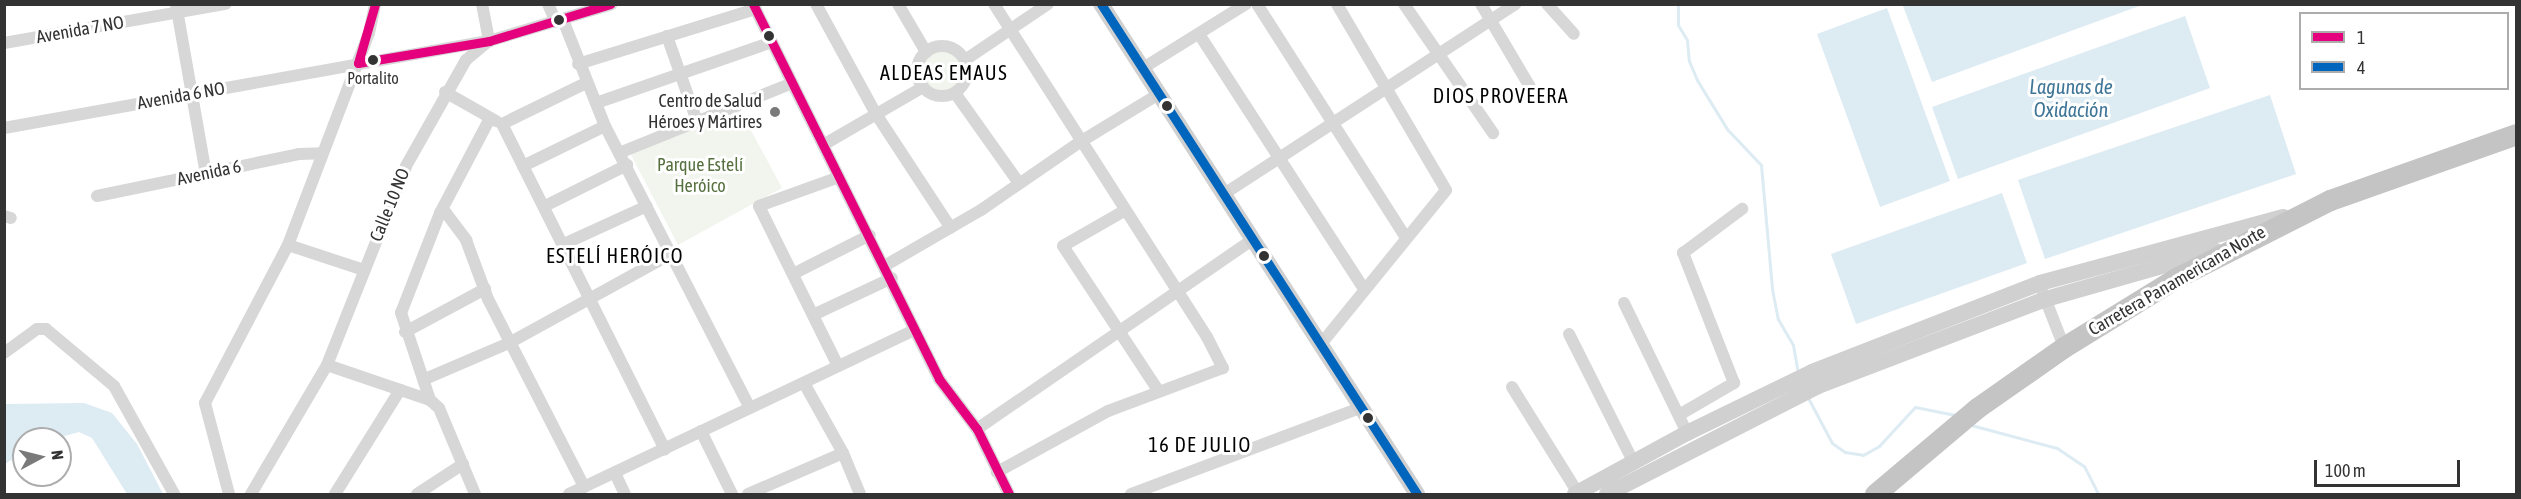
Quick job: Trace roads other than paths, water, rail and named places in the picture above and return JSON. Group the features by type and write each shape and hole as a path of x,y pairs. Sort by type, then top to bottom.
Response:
{"highway":[{"name":"Carretera Panamericana Norte","path":"1875,495 1941,436 2064,347 2240,244 2305,211 2517,134"}],"street":[{"name":"Avenida 7 NO","path":"4,43 176,9 226,4"},
{"path":"229,495 205,403 288,245 358,63 375,4"},
{"path":"358,63 489,41 482,4"},
{"path":"548,4 559,21 605,126 673,253 750,408"},
{"name":"Calle 10 NO","path":"251,495 327,365 406,166 445,92 466,60 489,41 612,4"},
{"path":"816,4 876,114 951,228"},
{"path":"898,4 926,52"},
{"path":"994,4 1174,291 1207,337 1223,368 1158,390 1107,411 997,472"},
{"path":"965,60 1048,4"},
{"path":"1101,4 1417,495"},
{"path":"1143,68 1246,4"},
{"path":"1257,4 1407,238"},
{"path":"1321,344 1446,190 1337,4"},
{"path":"1404,4 1493,133"},
{"path":"1481,4 1530,87"},
{"path":"1224,194 1516,4"},
{"path":"1547,4 1574,34"},
{"path":"578,64 755,7 839,177 886,265 914,330 939,379 977,429 1009,495"},
{"path":"176,9 206,174"},
{"path":"1199,34 1364,289"},
{"path":"667,36 697,121"},
{"path":"596,103 681,76 772,42"},
{"path":"948,46 965,60 965,82 955,93 935,95 923,87 917,69 926,52 948,46"},
{"name":"Avenida 6 NO","path":"4,128 358,63"},
{"path":"502,124 586,83"},
{"path":"619,153 792,83"},
{"path":"823,145 923,87"},
{"path":"445,92 502,124 564,244 586,298 665,449"},
{"path":"955,93 1019,183"},
{"path":"886,265 951,228 1080,142 1159,94"},
{"path":"430,400 425,379 405,332 401,313 440,213 490,118"},
{"path":"522,166 605,126"},
{"name":"Avenida 6","path":"97,196 299,154 322,153"},
{"path":"545,206 627,165"},
{"path":"838,366 759,206 839,177"},
{"path":"564,244 647,206"},
{"path":"1679,415 1734,383 1683,254 1742,209"},
{"path":"1512,387 1576,494 1687,433 1815,379 2043,291 2305,211"},
{"path":"1124,212 1063,246 1158,390"},
{"path":"440,213 446,213 466,240 509,343 584,487"},
{"path":"793,274 870,235"},
{"path":"977,429 1174,291 1253,239"},
{"path":"2043,291 2240,244"},
{"path":"288,245 364,270"},
{"path":"425,379 509,343 586,298 599,295 673,253"},
{"path":"813,315 892,278"},
{"path":"405,332 485,289"},
{"path":"2043,291 2064,347"},
{"path":"1624,303 1679,415 1693,449"},
{"path":"4,353 37,329 46,329 114,386 174,495"},
{"path":"568,495 914,330"},
{"path":"1569,334 1634,463"},
{"path":"327,365 430,400 439,408 476,495"},
{"path":"804,383 843,453 860,495"},
{"path":"335,495 400,390"},
{"path":"1607,495 1693,449 1790,390"},
{"path":"1131,495 1362,407"},
{"path":"701,431 732,495"},
{"path":"748,495 843,453"},
{"path":"417,495 463,464"},
{"path":"615,473 625,495"}],"water":[{"path":"2142,5 1932,82 1903,6"},
{"path":"1887,8 1950,181 1880,207 1817,34"},
{"name":"Lagunas de Oxidación","path":"2185,16 2210,88 1958,179 1932,107"},
{"path":"2270,95 2296,174 2045,259 2018,180"},
{"path":"2002,193 2027,263 1856,324 1831,254"},
{"path":"84,403 112,413 137,444 163,494 127,494 92,438 79,432 72,434 72,427 12,427 12,460 5,464 5,404"}],"waterway":[{"path":"1678,4 1678,25 1687,40 1689,61 1697,80 1727,129 1761,165 1772,289 1778,319 1793,345 1798,373"},
{"path":"1807,396 1832,443 1845,452 1863,455 1879,446 1915,407 1955,415"},
{"path":"1971,425 2057,448 2084,466 2098,494"}],"place":[{"name":"Portalito","path":"373,60"},
{"name":"Centro de Salud Héroes y Mártires","path":"775,112"}],"district":[{"name":"ALDEAS EMAUS","path":"944,72"},
{"name":"DIOS PROVEERA","path":"1501,95"},
{"name":"ESTELÍ HERÓICO","path":"615,255"},
{"name":"16 DE JULIO","path":"1200,444"}],"park label":[{"name":"Parque Estelí Heróico","path":"700,176"}]}
